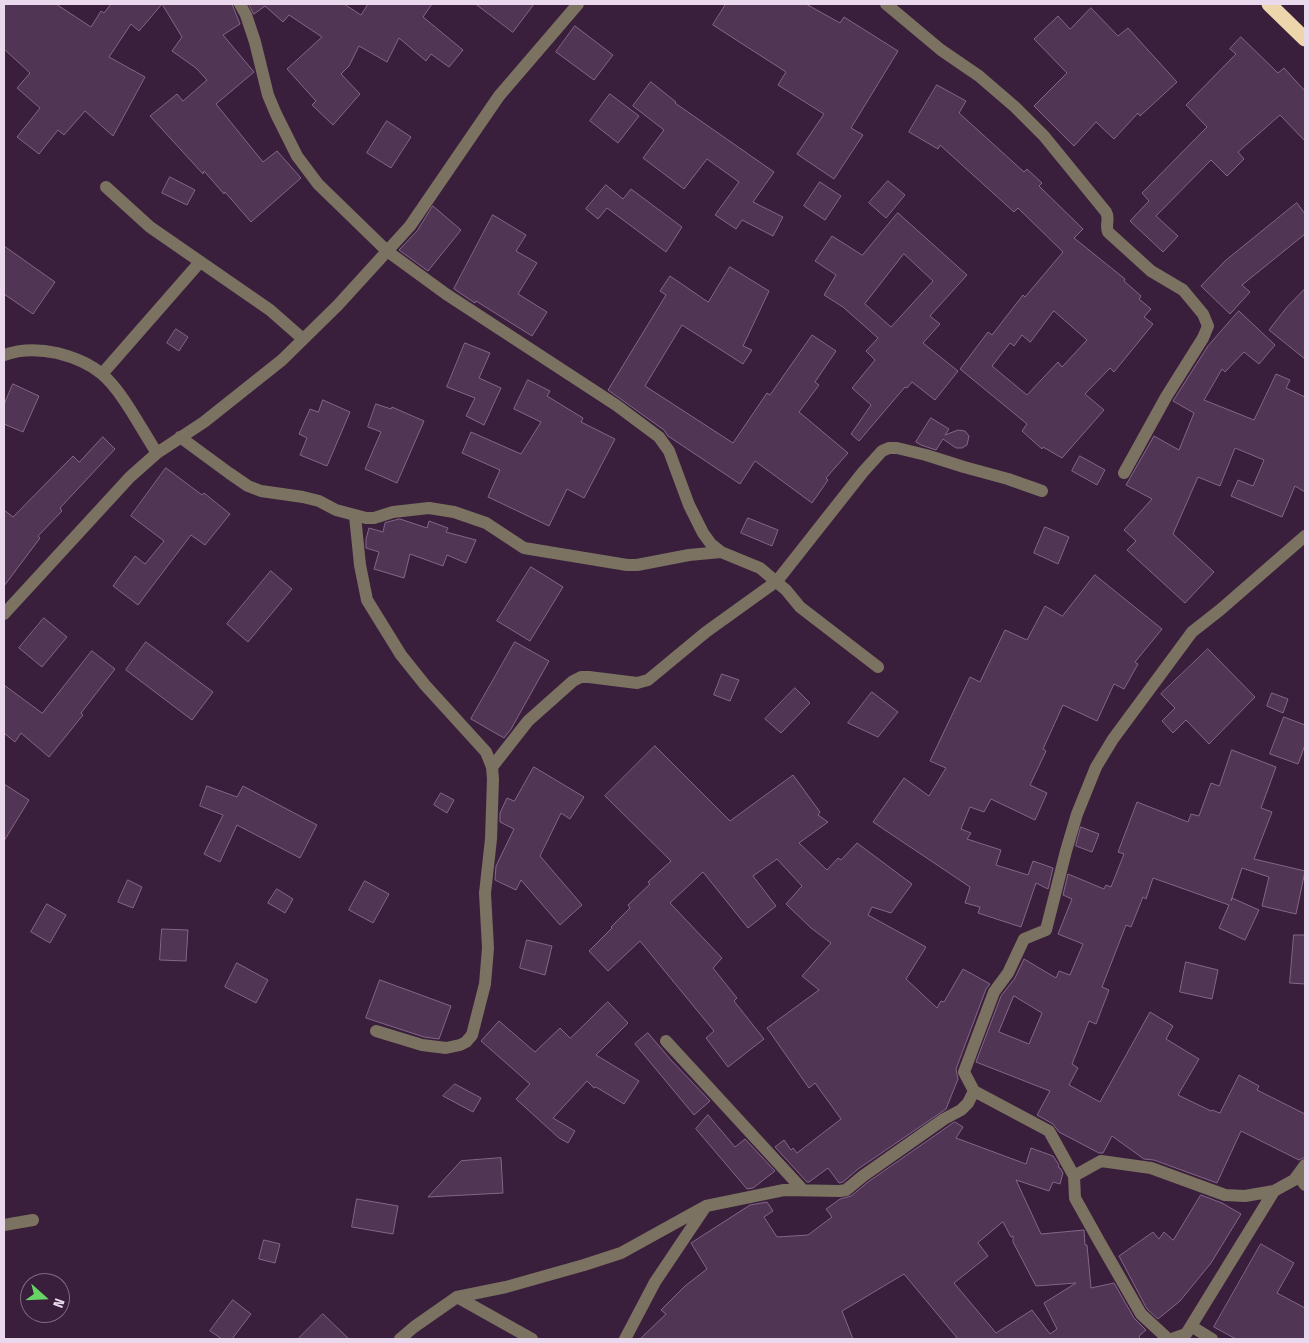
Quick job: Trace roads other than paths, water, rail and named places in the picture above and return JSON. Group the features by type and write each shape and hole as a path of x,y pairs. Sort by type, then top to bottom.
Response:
{"highway":[{"path":"1269,4 1305,39"}],"street":[{"path":"240,4 246,15 255,42 268,95 276,114 297,156 318,184 387,251 446,294 616,405 658,437 669,451 689,505 703,533 711,544 721,552 760,568 777,581 800,607 878,667"},
{"path":"4,614 130,477 157,453 204,422 282,360 338,305 410,226 500,96 578,4"},
{"path":"886,4 941,50 979,76 1033,124 1106,212 1108,217 1106,228 1108,232 1151,271 1183,290 1206,318 1208,326 1205,334 1166,397 1124,473"},
{"path":"106,187 150,227 270,310 303,339"},
{"path":"102,374 200,262"},
{"path":"4,355 39,349 84,362 102,374 118,393 157,453"},
{"path":"180,437 248,486 261,491 319,501 336,510 355,516 374,518 393,512 428,508 454,512 486,523 524,548 627,565 721,552"},
{"path":"492,766 528,721 573,681 582,677 637,683 648,680 706,632 777,581 863,472 882,451 896,448 926,455 964,468 1008,479 1042,492"},
{"path":"355,516 360,564 367,600 401,655 430,692 486,752 492,766 493,779 491,839 485,893 488,948 485,984 472,1035 466,1042 446,1048 422,1045 376,1031"},
{"path":"1168,1339 1141,1314 1098,1241 1075,1198 1074,1176 1048,1132 974,1091 964,1072 994,992 1008,973 1024,939 1046,930 1077,814 1096,768 1113,740 1192,632 1305,536"},
{"path":"666,1041 803,1190"},
{"path":"400,1339 414,1327 457,1298 506,1287 621,1253 706,1206 784,1190 846,1190 944,1119 961,1110 968,1103 974,1091"},
{"path":"1074,1176 1101,1161 1151,1168 1225,1195 1245,1196 1274,1191 1301,1179 1305,1165"},
{"path":"1172,1339 1186,1334 1274,1191"},
{"path":"625,1339 655,1282 706,1206"},
{"path":"4,1225 33,1220"},
{"path":"457,1298 532,1339"},
{"path":"1191,1326 1212,1339"}]}
